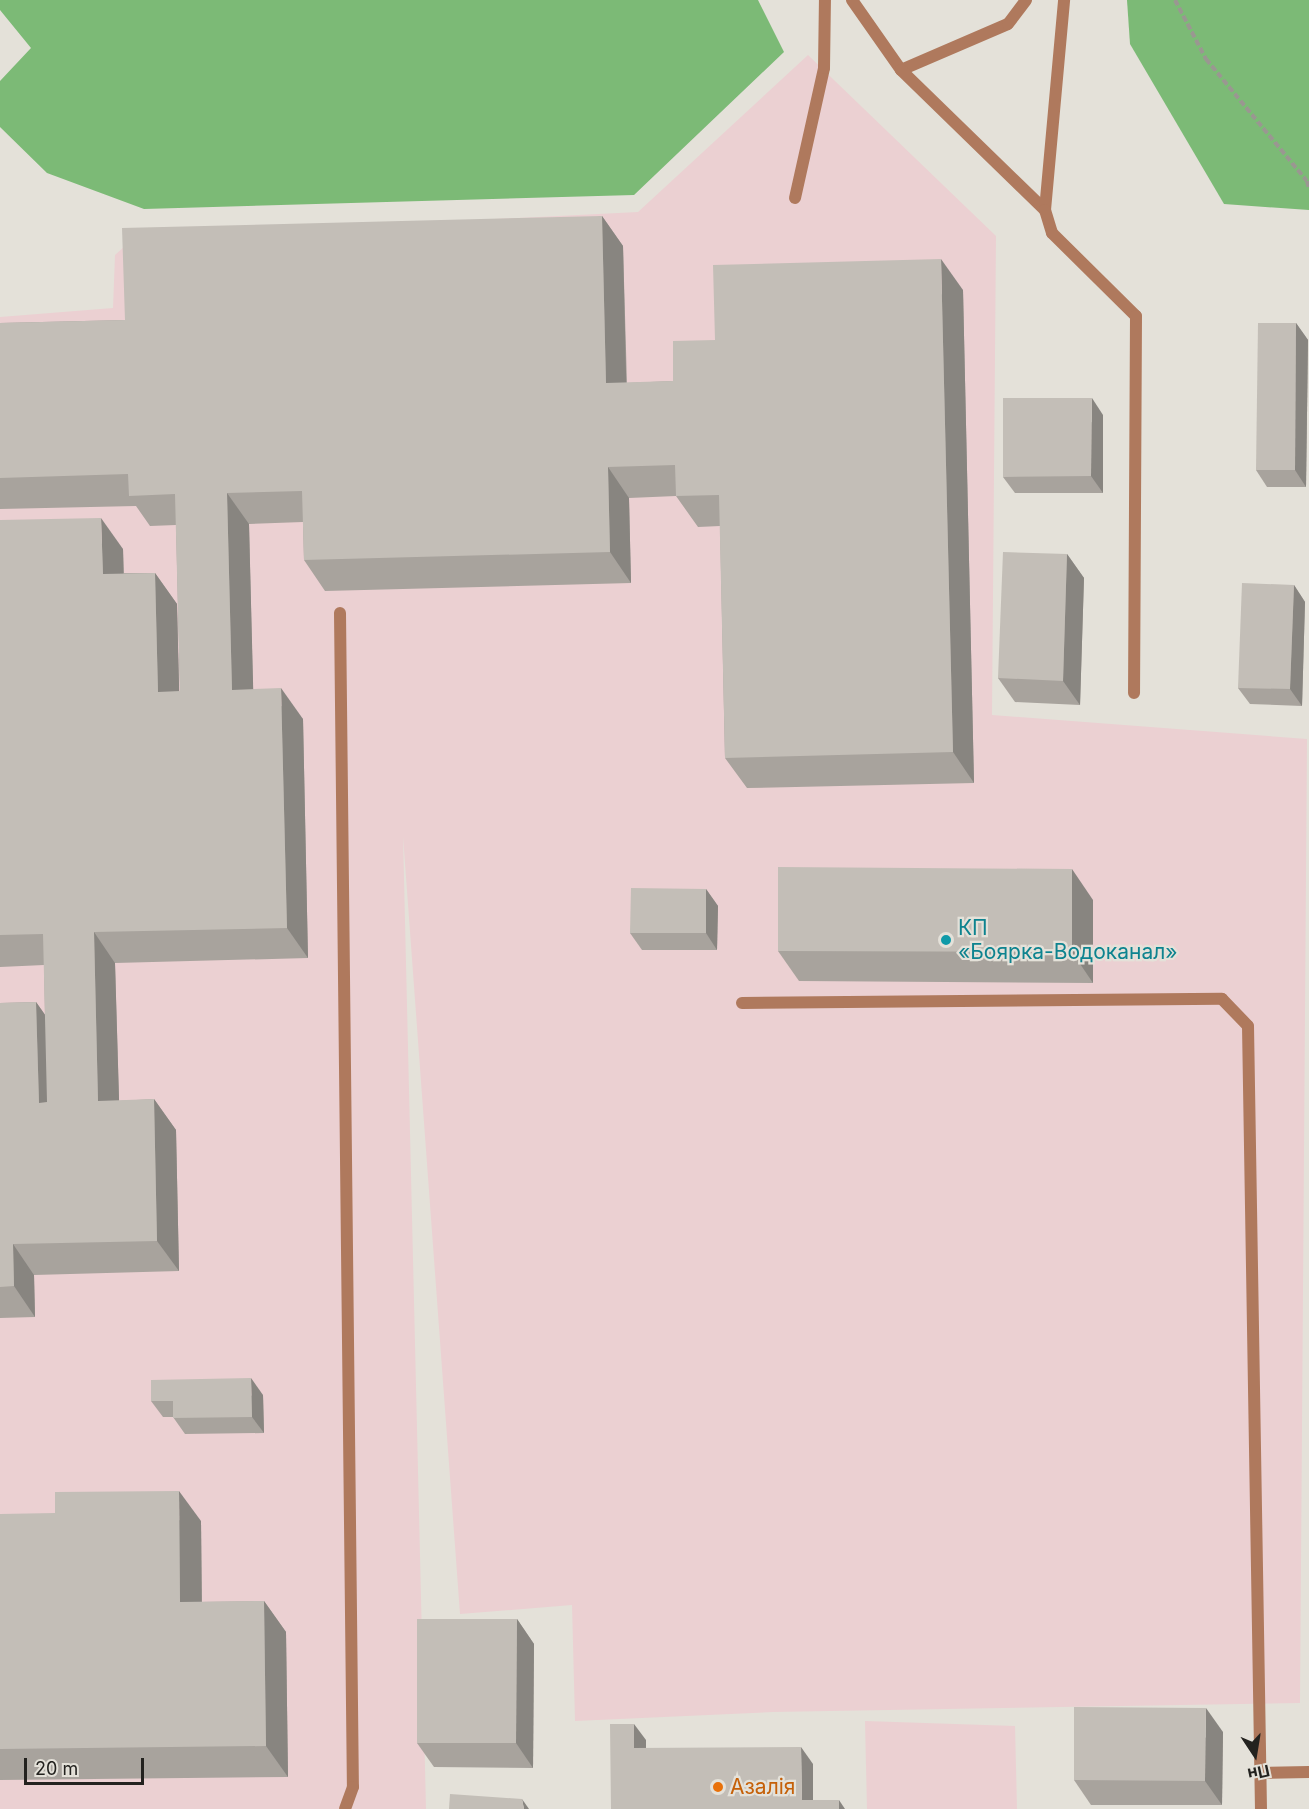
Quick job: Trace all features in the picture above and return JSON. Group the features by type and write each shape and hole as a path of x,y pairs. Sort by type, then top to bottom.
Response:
{"lane":[{"path":"795,198 824,68 825,0"},
{"path":"852,0 901,70 1046,210"},
{"path":"901,70 1008,24 1026,0"},
{"path":"1064,0 1046,210 1052,233 1136,316 1134,693"},
{"path":"340,613 352,1787 345,1809"},
{"path":"742,1003 1221,999 1248,1026 1261,1809"},
{"path":"1261,1773 1309,1772"}],"path":[{"path":"1175,0 1206,59 1306,181 1309,189"}],"shaded area":[{"path":"808,55 996,236 992,715 1307,739 1300,1703 773,1712 575,1721 572,1605 460,1614 403,836 426,1809 0,1809 0,317 113,308 115,255 135,237 638,212"},
{"path":"865,1721 1015,1726 1017,1809 867,1809"}],"green space":[{"path":"0,0 758,0 784,52 634,195 144,209 47,173 0,127 0,81 31,48 0,10"},
{"path":"1127,0 1309,0 1309,210 1224,204 1130,44"}],"building":[{"path":"602,216 606,383 673,381 673,341 715,340 713,265 941,259 953,752 725,758 719,495 676,496 675,465 608,467 610,552 304,560 302,491 227,493 232,690 281,688 287,928 94,932 98,1101 154,1099 157,1241 13,1244 14,1286 0,1287 0,1003 36,1002 39,1103 47,1102 43,934 0,935 0,520 101,518 103,574 155,573 158,692 180,691 175,494 129,496 128,474 0,478 0,323 125,320 122,228"},
{"path":"1258,323 1296,323 1295,470 1256,470"},
{"path":"1003,398 1092,398 1091,476 1003,477"},
{"path":"1003,552 1067,554 1063,681 998,678"},
{"path":"1242,583 1294,585 1290,689 1238,688"},
{"path":"778,867 1072,869 1072,952 778,951"},
{"path":"631,888 706,889 706,933 630,933"},
{"path":"251,1378 252,1417 173,1418 173,1401 151,1401 151,1380"},
{"path":"179,1491 180,1602 264,1601 266,1746 0,1749 0,1514 55,1513 55,1492"},
{"path":"417,1619 517,1619 516,1743 417,1743"},
{"path":"1074,1707 1206,1708 1205,1781 1074,1780"},
{"name":"Азалія","path":"610,1724 634,1724 634,1748 801,1747 802,1800 839,1800 839,1809 611,1809"},
{"path":"450,1794 522,1799 524,1809 449,1809"}],"place":[{"name":"КП «Боярка-Водоканал»","path":"946,940"},
{"name":"Азалія","path":"718,1787"}]}
